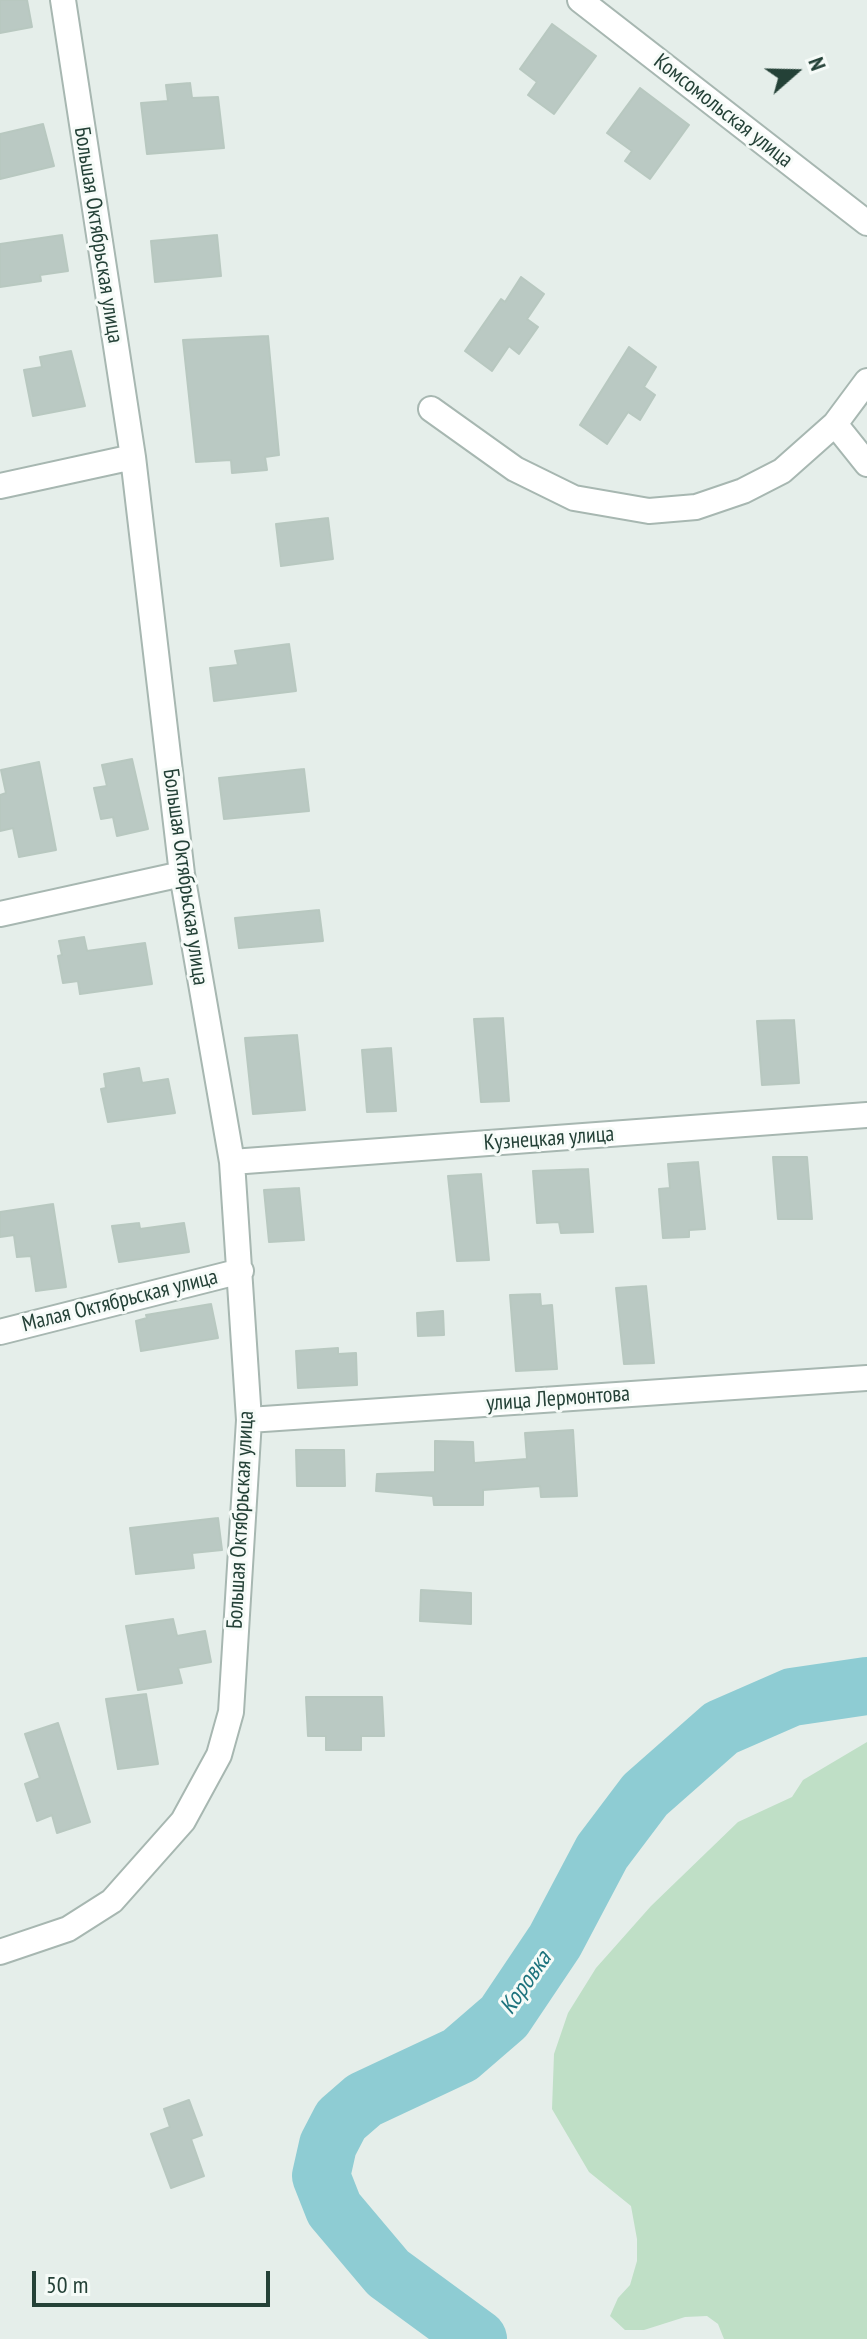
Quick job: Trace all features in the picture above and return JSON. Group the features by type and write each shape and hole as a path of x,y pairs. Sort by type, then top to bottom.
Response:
{"street":[{"name":"Большая Октябрьская улица","path":"0,1952 68,1929 112,1901 183,1821 219,1755 231,1712 249,1420 232,1162 182,874 133,457 63,0"},
{"name":"Комсомольская улица","path":"580,0 867,223"},
{"path":"431,409 515,469 574,498 649,511 696,507 743,491 782,471 835,424 867,381"},
{"path":"835,424 867,464"},
{"path":"0,486 133,457"},
{"path":"0,914 182,874"},
{"name":"Кузнецкая улица","path":"232,1162 867,1115"},
{"name":"Малая Октябрьская улица","path":"0,1332 241,1271"},
{"name":"улица Лермонтова","path":"249,1420 867,1378"}],"green space":[{"path":"867,1742 867,2339 724,2339 718,2324 707,2316 685,2317 644,2330 625,2330 610,2316 618,2298 630,2285 637,2261 631,2206 589,2172 552,2109 554,2054 568,2013 596,1968 651,1906 738,1822 792,1797 803,1780"}],"building":[{"path":"0,0 27,0 32,27 0,33"},
{"path":"552,24 596,56 554,114 528,95 537,82 520,69"},
{"path":"190,83 192,98 218,97 224,148 147,154 141,103 168,101 166,85"},
{"path":"640,88 689,125 650,179 625,161 632,151 607,133"},
{"path":"43,124 54,166 0,179 0,134"},
{"path":"62,235 68,271 40,275 41,281 0,287 0,244"},
{"path":"217,235 221,276 155,282 151,241"},
{"path":"521,277 544,294 527,319 538,327 519,354 509,346 492,371 465,351 501,299 505,302"},
{"path":"268,336 279,455 265,457 267,470 232,473 231,460 196,462 183,340"},
{"path":"629,347 656,367 644,387 655,395 640,420 628,412 607,444 580,425"},
{"path":"71,351 85,406 33,416 24,370 42,367 40,357"},
{"path":"328,518 333,559 281,566 276,524"},
{"path":"289,644 296,691 214,701 210,668 238,665 235,651"},
{"path":"132,759 148,829 117,836 113,817 101,819 94,788 107,786 102,765"},
{"path":"39,762 56,850 19,857 13,828 0,831 0,795 6,793 1,770"},
{"path":"304,769 309,811 224,819 219,778"},
{"path":"319,910 323,941 239,948 235,918"},
{"path":"84,937 87,951 145,943 152,984 80,994 78,981 63,983 58,956 62,955 59,941"},
{"path":"503,1018 509,1101 481,1102 474,1019"},
{"path":"794,1020 799,1083 762,1085 757,1021"},
{"path":"297,1035 305,1110 253,1114 245,1038"},
{"path":"391,1048 396,1111 367,1112 362,1050"},
{"path":"139,1068 142,1083 168,1079 175,1113 108,1122 101,1089 106,1088 104,1074"},
{"path":"773,1157 807,1157 812,1219 778,1219"},
{"path":"698,1162 705,1229 689,1230 689,1237 663,1238 659,1189 670,1188 668,1164"},
{"path":"588,1169 593,1232 561,1233 559,1222 537,1223 533,1171"},
{"path":"481,1174 489,1260 457,1261 448,1176"},
{"path":"299,1188 304,1240 269,1242 264,1190"},
{"path":"53,1204 66,1287 36,1291 31,1256 17,1257 14,1235 0,1237 0,1212"},
{"path":"139,1223 140,1229 184,1223 189,1252 119,1262 112,1226"},
{"path":"646,1286 654,1363 624,1364 616,1288"},
{"path":"540,1294 541,1306 552,1305 557,1369 516,1371 510,1295"},
{"path":"211,1304 218,1338 141,1351 136,1321 147,1318 146,1315"},
{"path":"443,1311 444,1335 418,1336 417,1313"},
{"path":"338,1348 338,1354 356,1353 357,1385 298,1388 296,1351"},
{"path":"573,1430 577,1496 541,1497 540,1486 483,1490 483,1505 434,1505 433,1496 376,1491 377,1474 435,1472 435,1441 473,1442 474,1463 527,1459 525,1433"},
{"path":"296,1450 344,1450 345,1486 297,1486"},
{"path":"218,1518 222,1550 192,1553 194,1568 136,1574 130,1528"},
{"path":"421,1590 471,1593 471,1624 420,1621"},
{"path":"173,1619 177,1636 205,1631 211,1662 178,1668 182,1683 138,1690 126,1626"},
{"path":"146,1694 158,1764 118,1769 106,1699"},
{"path":"306,1697 382,1697 384,1736 361,1736 361,1750 326,1750 326,1736 308,1736"},
{"path":"58,1723 90,1822 57,1833 52,1815 37,1821 25,1784 40,1778 25,1734"},
{"path":"189,2100 202,2135 191,2139 204,2176 171,2188 151,2134 170,2127 164,2109"}],"waterway":[{"name":"Коровка","path":"478,2339 388,2273 334,2209 321,2176 328,2145 341,2120 364,2100 460,2055 504,2017 555,1941 602,1852 645,1795 721,1728 792,1697 867,1686"}]}
